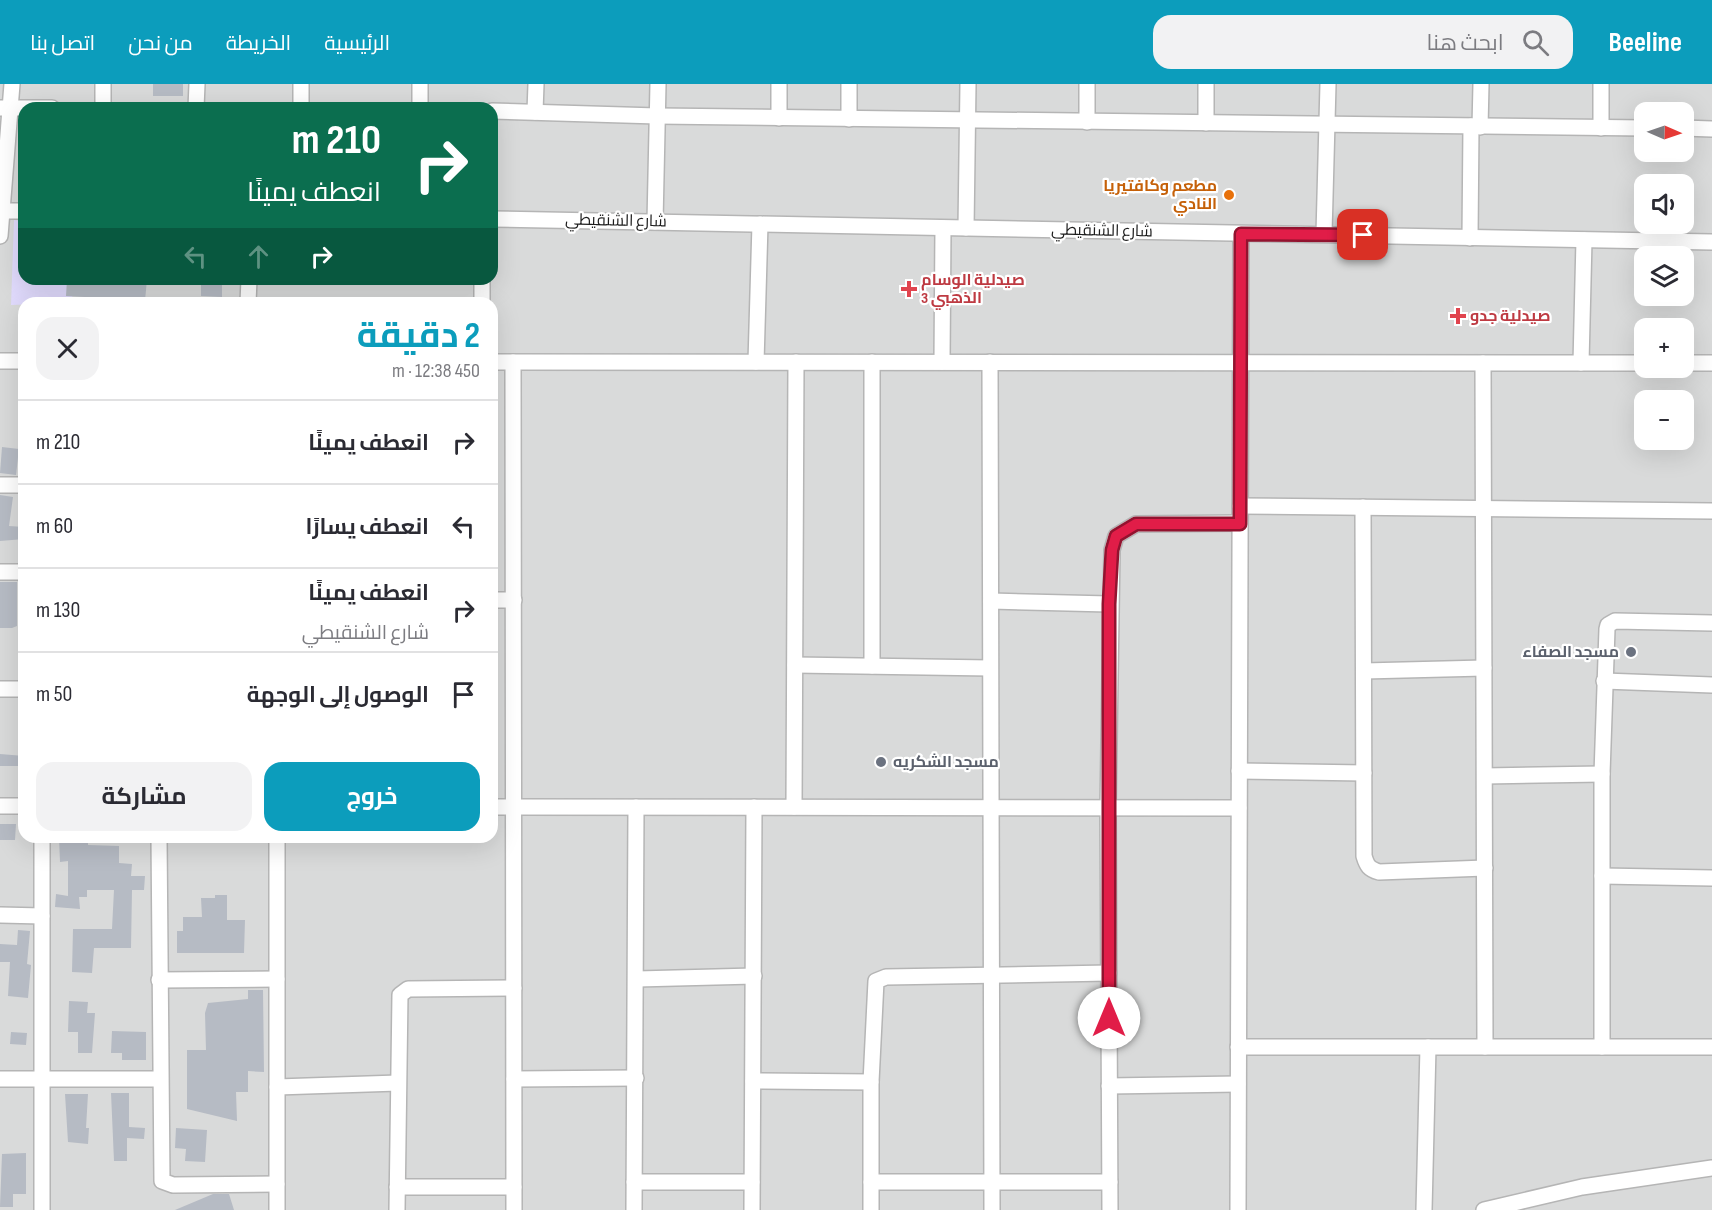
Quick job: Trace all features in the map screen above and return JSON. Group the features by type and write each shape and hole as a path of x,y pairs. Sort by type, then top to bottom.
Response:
{"street":[{"path":"0,236 5,108 12,84"},
{"path":"103,84 103,102"},
{"path":"196,102 197,84"},
{"path":"301,84 301,102"},
{"path":"420,84 420,102"},
{"path":"535,112 536,84"},
{"path":"656,222 658,84"},
{"path":"779,84 779,118"},
{"path":"849,84 849,118"},
{"path":"966,228 968,84"},
{"path":"1087,122 1088,84"},
{"path":"1206,84 1206,123"},
{"path":"1324,234 1328,84"},
{"path":"1470,238 1475,126 1481,84"},
{"path":"1600,128 1601,84"},
{"path":"498,111 779,118 1634,128"},
{"path":"1694,129 1712,129"},
{"path":"1,211 18,211"},
{"name":"شارع الشنقيطي","path":"498,219 1712,242"},
{"path":"756,362 760,224"},
{"path":"942,362 944,228"},
{"path":"1238,1210 1241,234"},
{"path":"1581,363 1584,240"},
{"path":"0,361 18,361"},
{"path":"498,362 1634,363"},
{"path":"513,362 514,1210"},
{"path":"794,807 796,362"},
{"path":"872,362 872,666"},
{"path":"990,362 992,1210"},
{"path":"1483,363 1485,1047"},
{"path":"1694,363 1712,363"},
{"path":"0,486 18,485"},
{"path":"1240,506 1712,511"},
{"path":"1363,507 1364,856 1370,870 1379,872 1485,868"},
{"path":"1110,1210 1108,808 1109,604 1112,550 1116,536 1124,529 1136,524 1240,524"},
{"path":"0,572 18,572"},
{"path":"498,600 514,600"},
{"path":"991,601 1109,604"},
{"path":"1602,1047 1602,774 1606,628 1611,622 1712,623"},
{"path":"795,665 990,668"},
{"path":"1364,671 1484,668"},
{"path":"1604,681 1712,685"},
{"path":"0,689 18,689"},
{"path":"1239,771 1364,773"},
{"path":"1485,776 1602,774"},
{"path":"0,806 18,806"},
{"path":"498,807 1239,808"},
{"path":"634,1210 637,979 636,807"},
{"path":"752,1210 754,807"},
{"path":"42,843 42,1210"},
{"path":"159,843 159,1079 162,1181 173,1185 277,1184"},
{"path":"277,843 277,1210"},
{"path":"1602,876 1712,878"},
{"path":"0,915 42,916"},
{"path":"871,1210 871,1082 876,981 886,976 1109,973"},
{"path":"637,979 754,976"},
{"path":"159,981 277,979"},
{"path":"397,1210 398,1000 404,990 514,988"},
{"path":"1238,1047 1712,1047"},
{"path":"1424,1210 1428,1047"},
{"path":"514,1079 636,1078"},
{"path":"0,1079 159,1079"},
{"path":"753,1081 871,1082"},
{"path":"277,1087 398,1083"},
{"path":"1109,1086 1238,1084"},
{"path":"1484,1210 1604,1183 1712,1168"},
{"path":"634,1182 752,1182"},
{"path":"871,1182 1110,1182"},
{"path":"397,1186 514,1187"}],"shaded area":[{"path":"0,84 1712,84 1712,1210 0,1210"},
{"path":"14,220 18,220 18,285 73,285 72,297 18,297 18,305 11,305"}],"building":[{"path":"153,84 183,84 183,96 153,96"},
{"path":"67,285 146,285 145,297 66,296"},
{"path":"201,285 222,285 222,297 201,296"},
{"path":"2,447 18,449 16,475 0,473"},
{"path":"0,495 13,497 9,526 18,527 18,540 0,541"},
{"path":"0,582 17,582 17,626 12,628 0,628"},
{"path":"0,754 18,756 18,766 0,766"},
{"path":"0,824 16,824 15,840 0,840"},
{"path":"59,843 119,846 119,863 132,864 131,876 145,876 144,890 132,890 131,948 94,948 92,973 72,972 73,929 112,929 114,890 87,890 87,897 79,897 80,909 55,907 56,894 68,896 68,861 60,862"},
{"path":"215,895 227,895 227,920 245,920 244,953 177,953 177,931 183,931 183,917 202,917 201,898 215,898"},
{"path":"18,930 30,931 27,964 31,965 28,998 8,996 10,962 0,962 0,944 17,945"},
{"path":"248,990 263,990 264,1072 248,1071 248,1092 236,1092 237,1121 187,1109 187,1050 206,1050 205,1013 208,1003 248,999"},
{"path":"69,1001 88,1002 87,1013 95,1013 92,1053 78,1053 78,1032 68,1032"},
{"path":"112,1031 146,1032 146,1060 122,1060 122,1053 111,1053"},
{"path":"11,1032 27,1033 26,1045 10,1044"},
{"path":"111,1093 129,1093 129,1127 145,1128 144,1139 127,1138 127,1161 114,1161"},
{"path":"65,1094 88,1094 86,1128 89,1128 88,1144 68,1142"},
{"path":"176,1128 207,1130 205,1162 185,1161 186,1149 175,1148"},
{"path":"26,1153 26,1194 13,1194 13,1207 0,1207 2,1154"},
{"path":"213,1194 229,1194 234,1210 175,1210"}],"place":[{"name":"مطعم وكافتيريا النادي","path":"1229,195"},
{"name":"صيدلية الوسام الذهبي 3","path":"909,289"},
{"name":"صيدلية جدو","path":"1458,316"},
{"name":"مسجد الصفاء","path":"1631,652"},
{"name":"مسجد الشكريه","path":"881,762"}],"route":[{"path":"1109,1018 1109,604 1112,550 1116,536 1124,529 1136,524 1240,524 1241,234 1363,235"}]}
